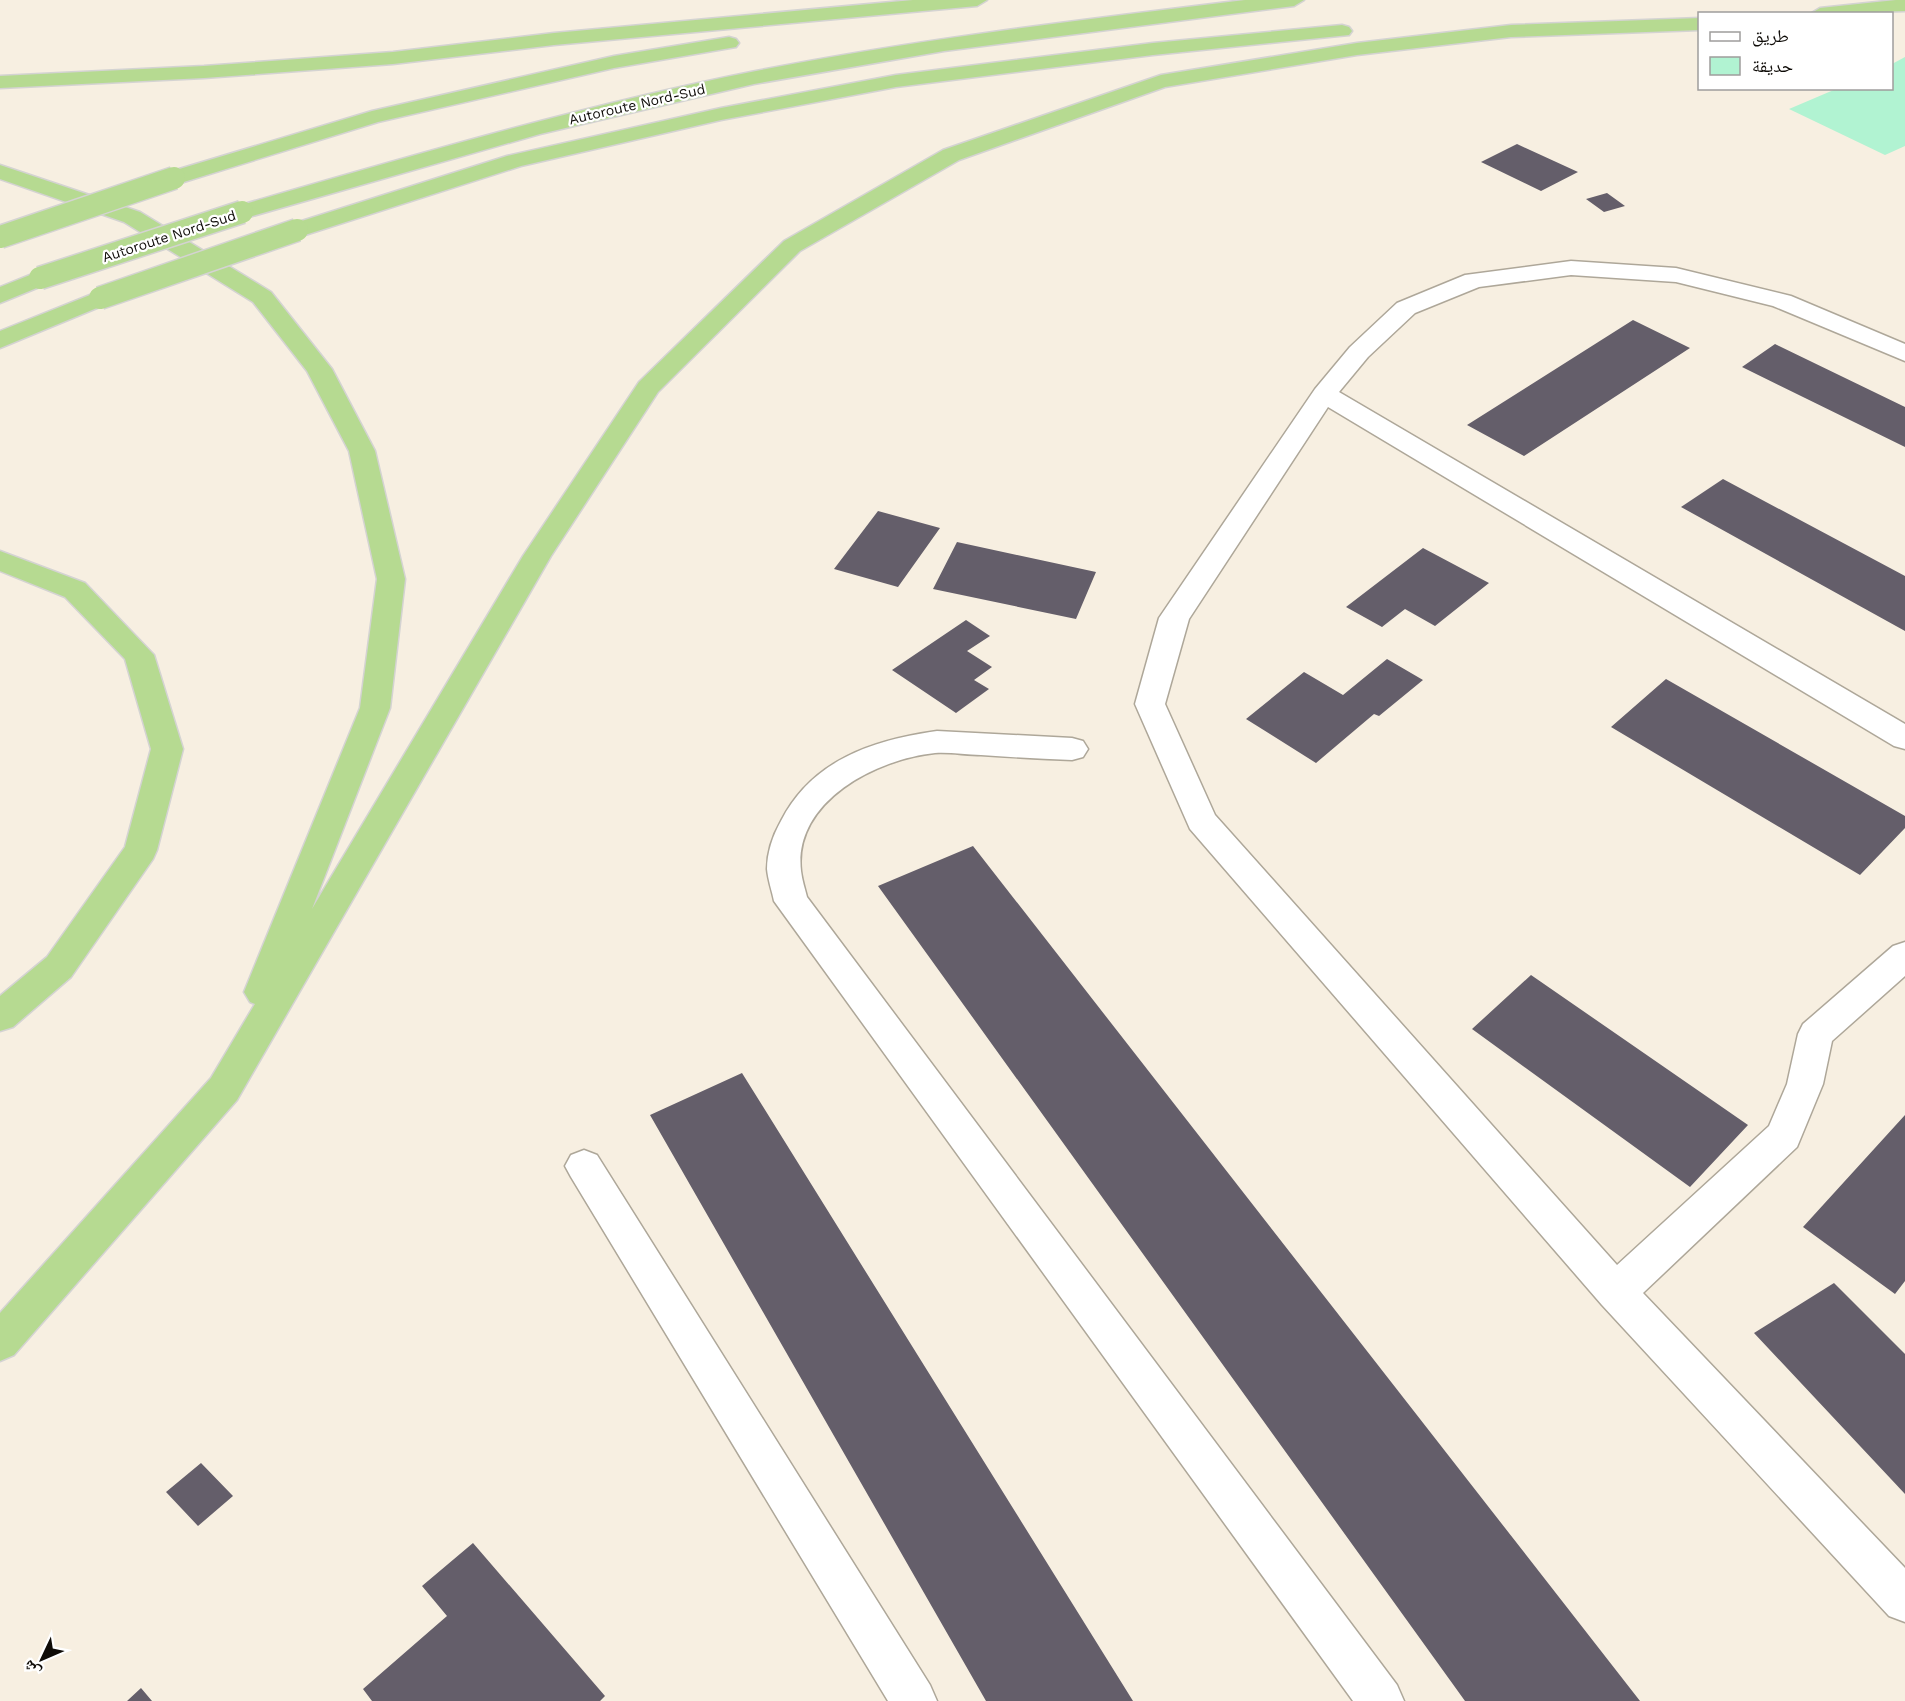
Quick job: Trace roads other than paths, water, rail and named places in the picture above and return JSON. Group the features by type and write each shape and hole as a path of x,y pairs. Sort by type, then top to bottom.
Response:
{"highway":[{"path":"0,82 204,72 393,58 554,39 977,0"},
{"path":"0,237 174,178 372,117 614,62 985,0"},
{"name":"Autoroute Nord-Sud","path":"0,296 40,278 242,212 473,144 632,104 816,66 1069,27 1294,0"},
{"path":"1837,12 1905,4"},
{"path":"0,340 100,298 297,230 515,161 722,114 896,81 1153,49 1365,29 1698,24"},
{"path":"0,1342 224,1089 537,556 648,387 792,246 951,155 1161,81 1358,49 1511,31 1698,24"},
{"path":"0,172 132,217 262,297 319,369 362,450 391,579 375,708 224,1089"},
{"path":"0,560 75,590 139,655 167,749 141,850 59,966 0,1017"}],"street":[{"path":"1905,353 1782,301 1676,275 1571,268 1474,280 1406,308 1359,352 1324,394 1174,618 1150,704 1202,821 1616,1292 1905,1600"},
{"path":"1324,394 1905,738"},
{"path":"1072,748 937,742 896,748 860,762 828,782 804,807 789,837 784,869 791,901 1381,1701"},
{"path":"1616,1292 1785,1136 1805,1084 1816,1034 1905,956"},
{"path":"584,1166 914,1701"}]}
